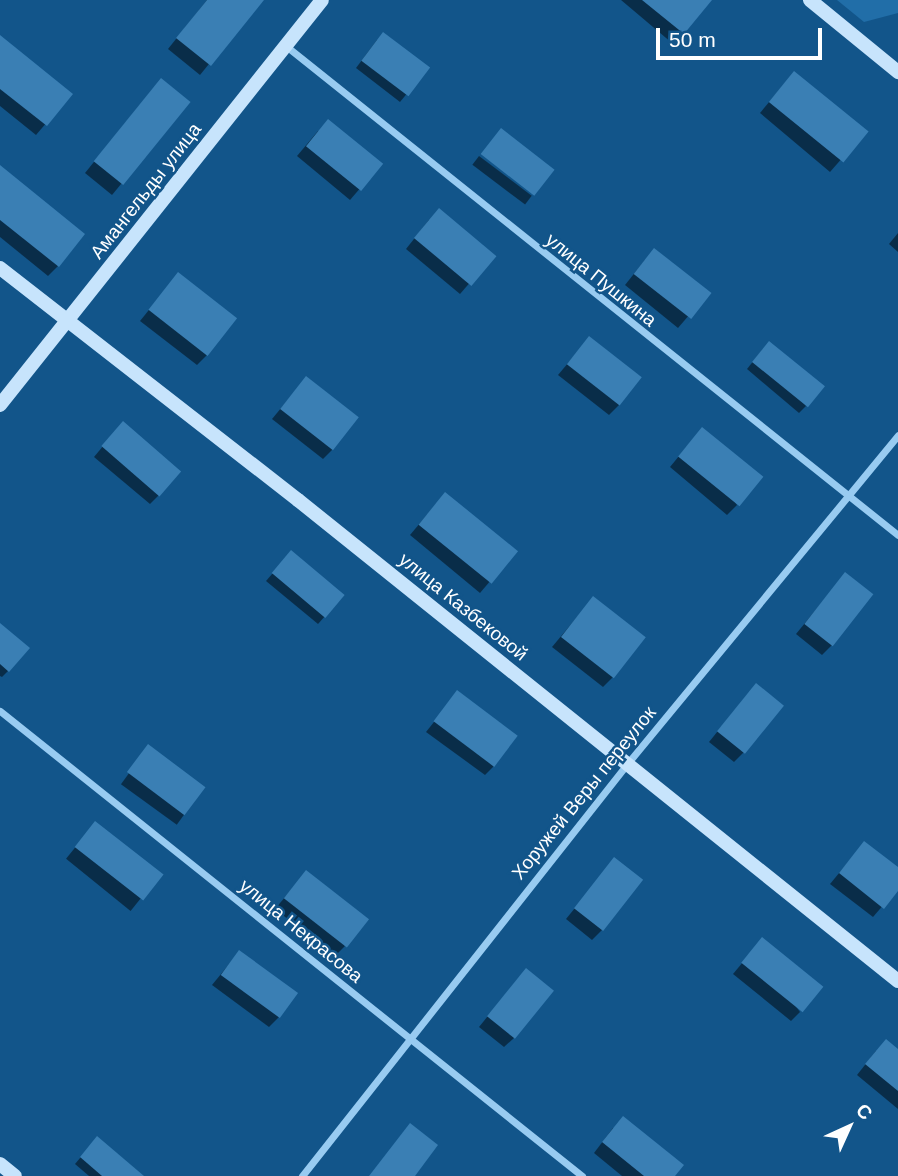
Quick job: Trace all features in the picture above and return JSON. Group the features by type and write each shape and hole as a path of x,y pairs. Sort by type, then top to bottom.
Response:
{"street":[{"name":"Амангельды улица","path":"0,405 322,0"},
{"path":"810,0 898,72"},
{"name":"улица Пушкина","path":"286,46 898,535"},
{"name":"улица Казбековой","path":"0,268 898,981"},
{"name":"Хоружей Веры переулок","path":"302,1176 627,764 898,435"},
{"name":"улица Некрасова","path":"0,711 582,1176"},
{"path":"0,1164 15,1176"}],"shaded area":[{"path":"837,0 898,0 898,13 864,22"}],"building":[{"path":"207,0 264,0 211,66 176,38"},
{"path":"642,0 712,0 684,34"},
{"path":"383,32 430,68 408,96 361,61"},
{"path":"0,35 73,94 47,126 0,89"},
{"path":"794,71 869,131 843,163 769,102"},
{"path":"161,78 191,102 123,185 94,161"},
{"path":"328,119 383,164 361,191 306,146"},
{"path":"501,128 555,170 534,196 481,154"},
{"path":"0,165 85,234 59,267 0,220"},
{"path":"439,208 496,256 471,286 414,238"},
{"path":"654,248 712,293 691,319 634,274"},
{"path":"178,272 237,318 208,356 148,310"},
{"path":"589,336 642,377 620,406 567,364"},
{"path":"769,341 825,386 808,407 752,362"},
{"path":"306,376 359,417 333,450 280,409"},
{"path":"123,421 181,472 159,496 101,446"},
{"path":"702,427 763,477 739,506 678,457"},
{"path":"445,492 518,551 492,584 419,525"},
{"path":"291,550 345,595 325,618 272,573"},
{"path":"845,572 873,594 833,646 804,624"},
{"path":"593,596 646,637 614,678 561,637"},
{"path":"0,623 30,648 9,672 0,664"},
{"path":"756,683 784,706 745,754 717,731"},
{"path":"457,690 518,736 494,767 434,721"},
{"path":"148,744 206,787 184,815 127,772"},
{"path":"95,821 164,875 143,901 75,847"},
{"path":"864,841 898,867 898,891 884,909 839,873"},
{"path":"614,857 643,880 603,931 574,908"},
{"path":"306,870 369,919 347,948 284,898"},
{"path":"762,937 823,987 803,1012 741,963"},
{"path":"239,950 298,993 280,1018 221,975"},
{"path":"526,968 554,991 515,1039 487,1016"},
{"path":"886,1039 898,1049 898,1091 865,1064"},
{"path":"623,1116 684,1165 675,1176 644,1176 602,1142"},
{"path":"410,1123 438,1145 415,1176 369,1176"},
{"path":"97,1136 144,1176 102,1176 80,1157"}]}
